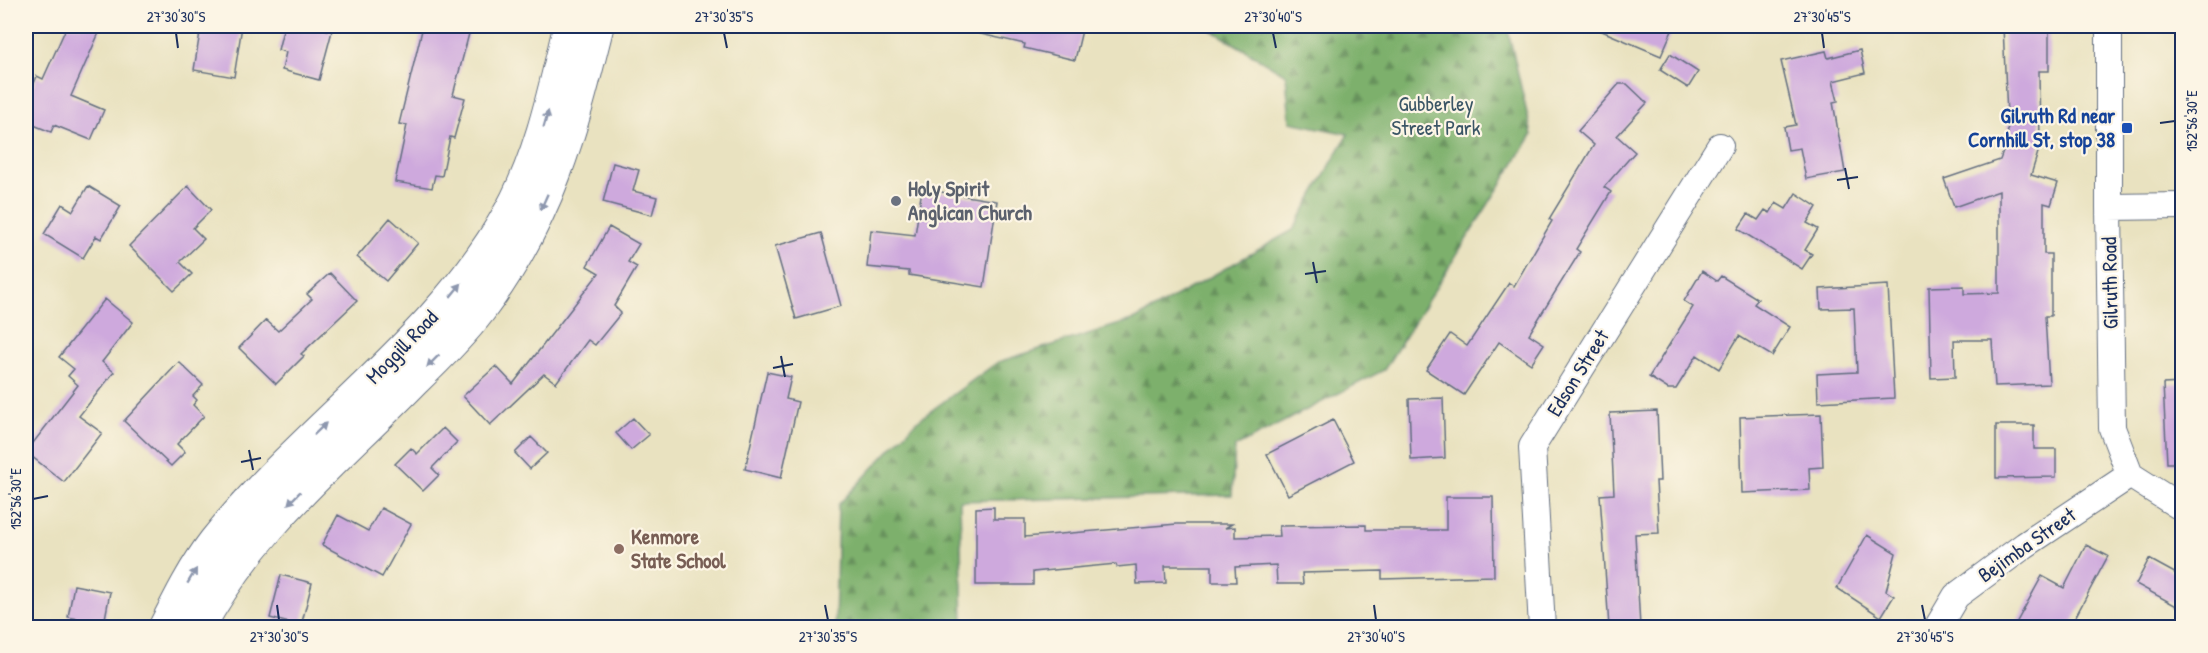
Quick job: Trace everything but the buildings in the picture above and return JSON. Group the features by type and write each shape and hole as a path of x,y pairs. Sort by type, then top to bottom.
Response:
{"highway":[{"name":"Moggill Road","path":"165,627 198,566 238,515 429,321 485,251 511,210 532,162 552,100 570,26"},
{"name":"Moggill Road","path":"198,627 249,547 277,515 454,340 502,277 522,246 565,150 597,26"}],"street":[{"name":"Gilruth Road","path":"2109,26 2112,428 2124,465 2130,475"},
{"name":"Edson Street","path":"1542,627 1532,447 1720,146"},
{"path":"2109,207 2182,206"},
{"path":"2130,475 2182,508"},
{"name":"Bejimba Street","path":"1937,627 1956,596 2025,545 2130,475"}],"green space":[{"name":"Gubberley Street Park","path":"1205,26 1507,26 1532,135 1384,370 1235,447 1232,495 960,501 963,627 835,627 838,505 917,421 998,362 1136,319 1293,230 1348,134 1290,122 1286,75"}],"place":[{"name":"Gilruth Rd near Cornhill St, stop 38","path":"2127,128"},
{"name":"Holy Spirit Anglican Church","path":"896,201"},
{"name":"Kenmore State School","path":"619,549"}]}
